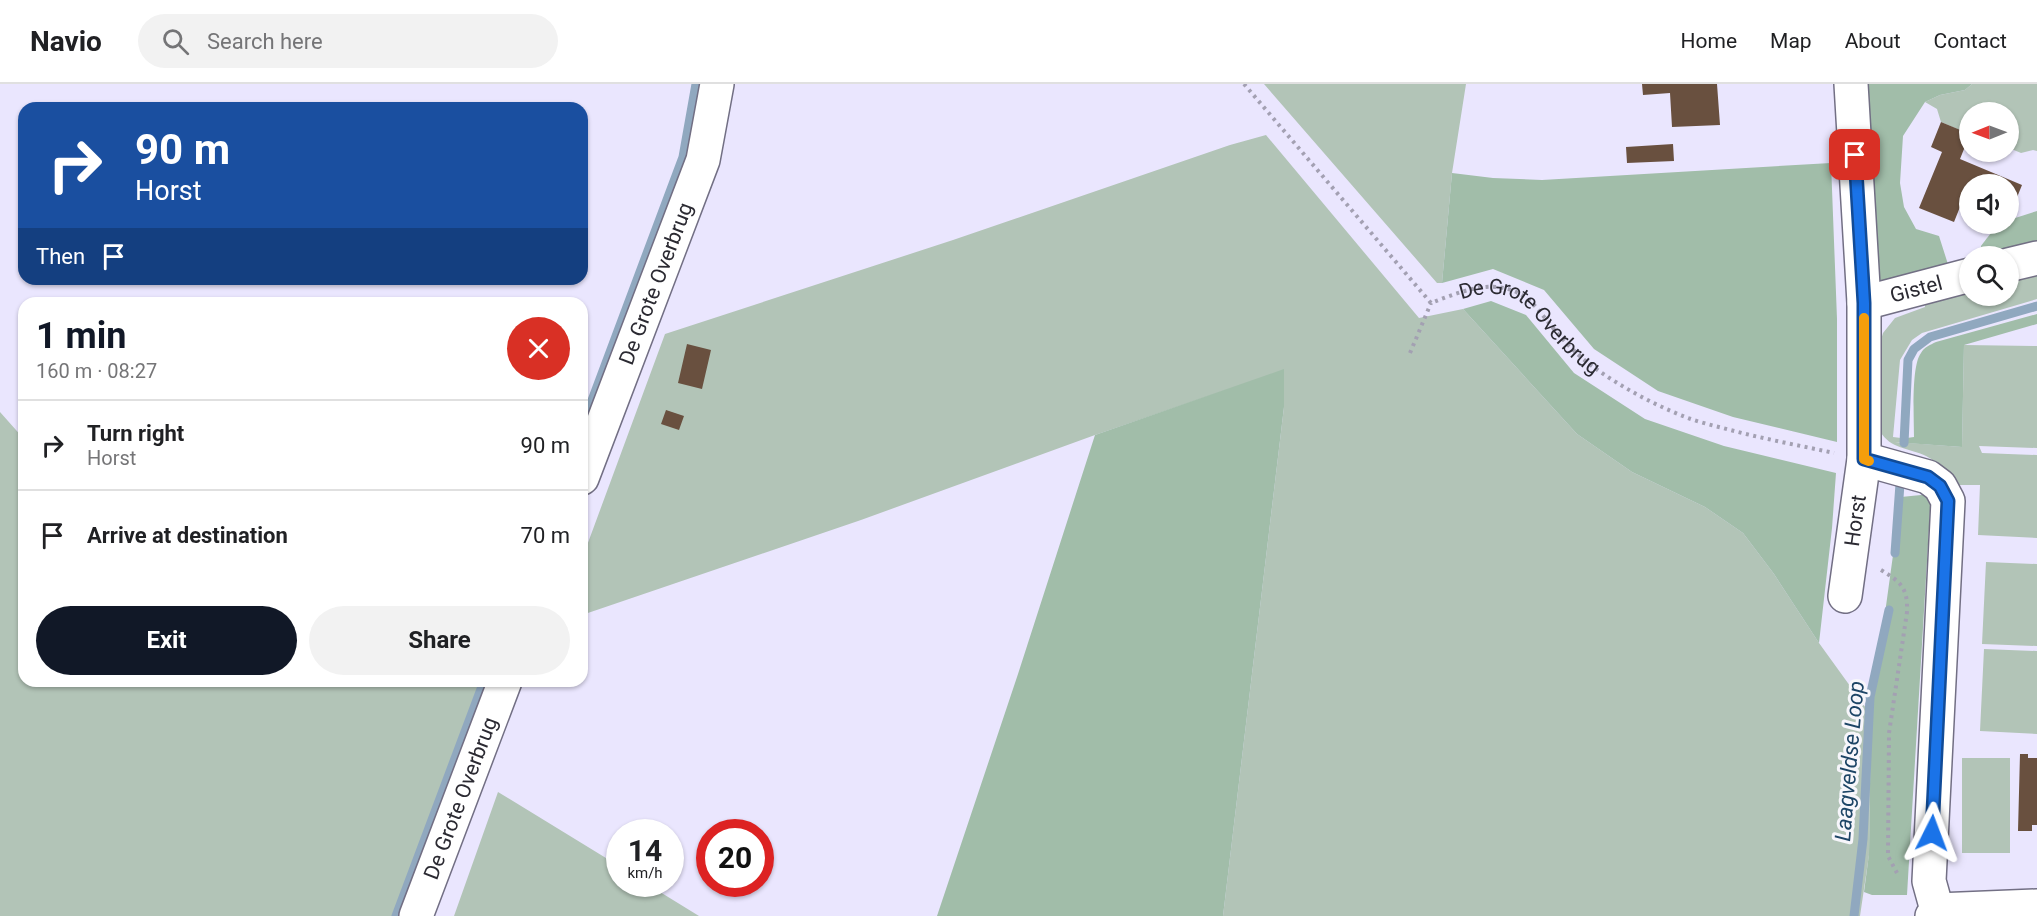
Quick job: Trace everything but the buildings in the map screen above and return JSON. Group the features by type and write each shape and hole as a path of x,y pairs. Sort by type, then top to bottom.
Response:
{"street":[{"name":"De Grote Overbrug","path":"588,462 703,160 717,84"},
{"name":"Horst","path":"1845,596 1864,459 1864,303 1851,84"},
{"path":"2019,262 2037,258"},
{"name":"Gistel","path":"1864,303 1959,278"},
{"path":"1864,459 1928,477 1940,486 1948,501 1939,897 2037,906"},
{"name":"De Grote Overbrug","path":"416,916 503,687"}],"path":[{"name":"De Grote Overbrug","path":"1244,84 1431,303 1486,286 1515,291 1527,298 1570,347 1590,365 1656,404 1690,419 1750,436 1864,459"},
{"path":"1410,353 1431,303"},
{"path":"1851,553 1886,573 1908,594 1889,733 1888,856 1894,870 1904,881 1939,897"}],"green space":[{"path":"1264,84 1466,84 1452,173 1442,283 1437,283"},
{"path":"1851,84 1972,84 1965,90 1940,95 1925,102 1903,136 1900,183 1904,207 1916,229 1939,236 1953,280 1864,303"},
{"path":"1972,84 2037,84 2037,151 2019,152 2019,102 1959,102 1959,130 1941,122 1937,109 1925,102 1940,95 1965,90"},
{"path":"1266,135 1419,318 1463,309 1577,434 1632,472 1705,507 1743,533 1871,715 1869,855 1860,916 1223,916 1284,407 1284,370 1095,435 861,520 588,613 588,543 665,334 953,240 1230,145"},
{"path":"1831,163 1837,319 1837,442 1733,417 1658,391 1594,349 1544,290 1493,269 1442,283 1452,173 1493,178 1542,180"},
{"path":"2037,211 2037,248 2019,253 2019,246 1981,246 1990,234 2019,234 2019,217"},
{"path":"2037,275 2037,299 2019,304 2019,280"},
{"path":"1959,296 1959,306 2013,306 1922,333 1912,340 1900,360 1893,437 1901,438 1901,442 1895,442 1962,447 1964,345 2037,346 2037,448 1979,446 1982,453 2037,455 2037,538 1978,535 1980,485 1959,485 1935,462 1926,456 1894,445 1880,431 1880,343 1883,333 1895,318 1925,307 1925,305"},
{"path":"1491,301 1526,315 1574,373 1645,419 1724,446 1836,473 1819,643 1774,574 1743,533 1705,507 1632,472 1577,434 1463,309"},
{"path":"2037,314 2037,324 1964,345 1962,447 1906,443 1907,438 1914,437 1914,381 1918,360 1927,346"},
{"path":"1284,369 1284,407 1223,916 937,916 1095,435"},
{"path":"0,412 18,432 18,687 482,687 398,916 0,916"},
{"path":"1931,494 1907,895 1872,895 1864,892 1869,854 1871,715 1901,497"},
{"path":"1986,562 2037,564 2037,646 1982,644"},
{"path":"1984,649 2037,651 2037,734 1980,731"},
{"path":"1962,758 2010,758 2010,853 1962,853"},
{"path":"498,792 606,858 606,897 668,897 699,916 454,916"}],"waterway":[{"path":"588,411 683,157 696,84"},
{"name":"Laagveldse Loop","path":"1904,443 1908,360 1914,349 1930,337 2037,306"},
{"name":"Laagveldse Loop","path":"1895,553 1900,484"},
{"name":"Laagveldse Loop","path":"1854,916 1863,839 1870,697 1889,610"},
{"path":"396,916 482,687"}],"slow traffic":[{"path":"1864,318 1864,459 1869,461"}],"route":[{"path":"1855,155 1864,303 1864,459 1928,477 1940,486 1948,501 1932,833"}]}
